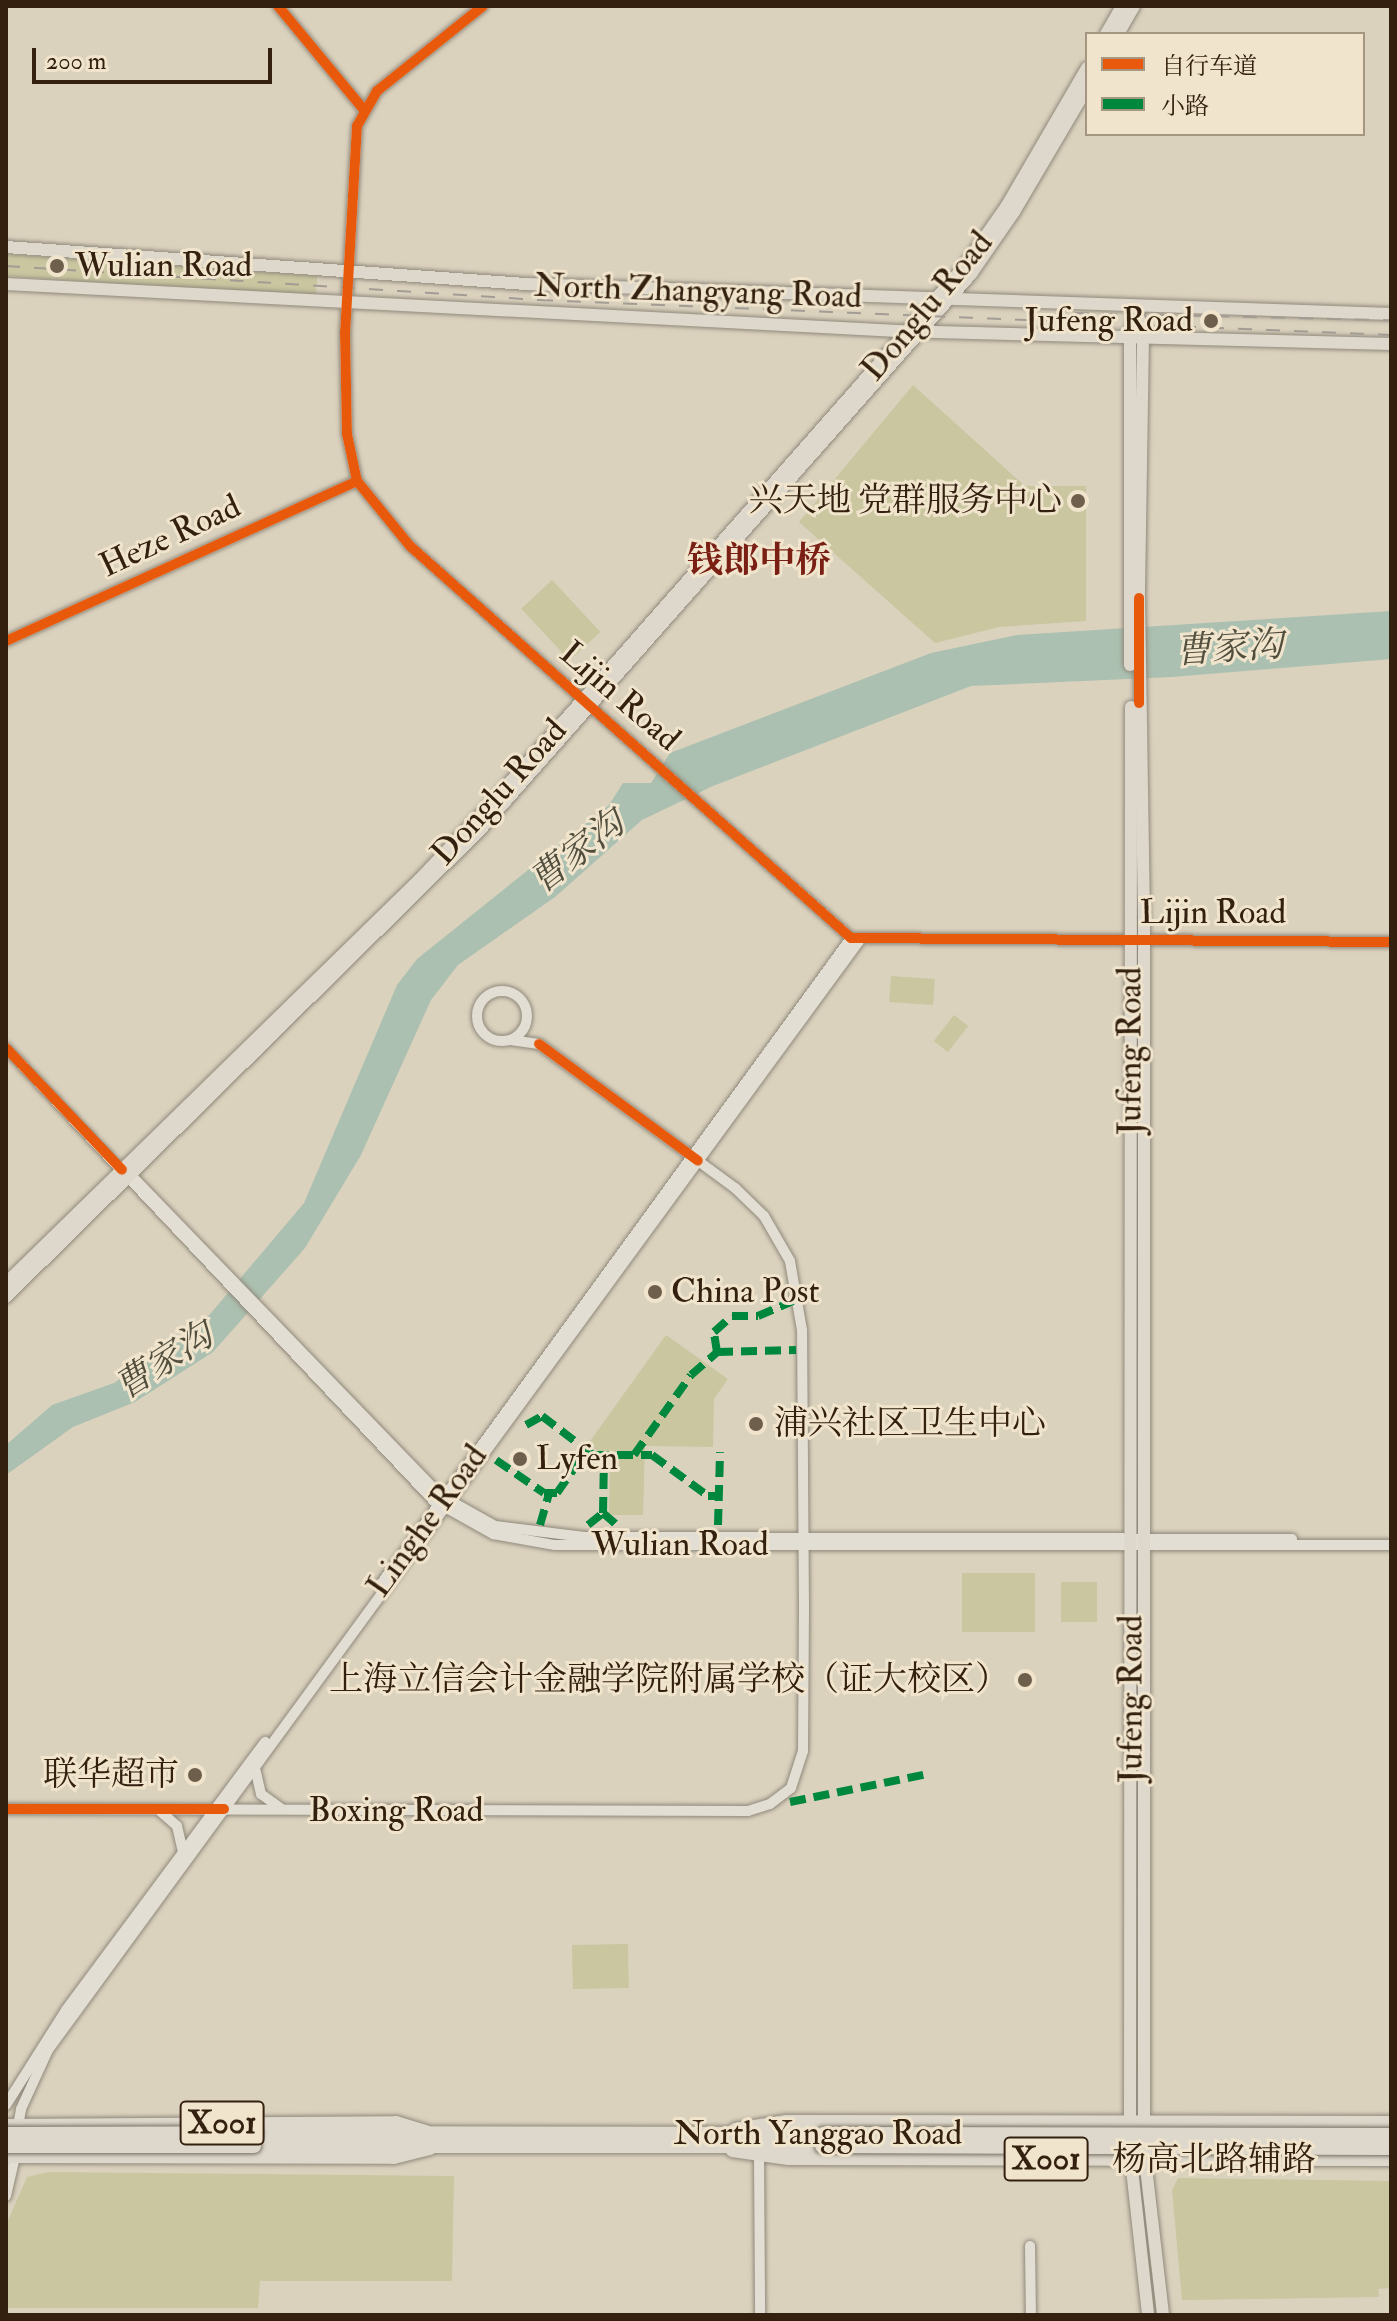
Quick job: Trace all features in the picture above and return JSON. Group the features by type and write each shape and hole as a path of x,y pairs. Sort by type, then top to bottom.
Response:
{"highway":[{"name":"X001","path":"10,2128 254,2140"},
{"name":"North Yanggao Road","path":"254,2140 822,2140 1391,2135"},
{"name":"X001","path":"9,2153 254,2140"},
{"name":"North Yanggao Road","path":"822,2140 1391,2148"}],"main road":[{"path":"1107,32 1122,6"},
{"path":"1119,32 1134,6"},
{"name":"Donglu Road","path":"942,302 1006,207 1085,71"},
{"name":"Donglu Road","path":"6,1297 128,1174 445,868 584,703 999,236 1085,91"},
{"name":"North Zhangyang Road","path":"6,247 526,284 942,302 1391,314"},
{"name":"North Zhangyang Road","path":"6,284 346,305 916,331 1391,344"},
{"name":"Jufeng Road","path":"1136,307 1135,703 1144,941 1137,1541"},
{"name":"Jufeng Road","path":"1135,703 1130,941 1137,1541 1137,2121 1130,2159 1148,2315"},
{"name":"Donglu Road","path":"6,1283 128,1174"},
{"name":"杨高北路辅路","path":"701,2140 786,2121 1391,2122"},
{"name":"Jufeng Road","path":"1137,2121 1145,2159 1163,2315"},
{"name":"North Yanggao Road","path":"10,2128 396,2122 437,2141"},
{"name":"杨高北路辅路","path":"701,2140 759,2155 1391,2160"},
{"name":"North Yanggao Road","path":"9,2153 394,2158 437,2141"}],"street":[{"path":"278,6 364,110"},
{"path":"357,481 343,391 347,269 357,126 377,91 483,6"},
{"name":"Heze Road","path":"6,641 357,481"},
{"name":"Lijin Road","path":"357,481 421,557 855,940 1391,942"},
{"name":"Linghe Road","path":"6,2105 66,2010 183,1851 255,1768 855,940"},
{"path":"539,1044 522,1000 511,992 498,991 481,1001 476,1013 482,1032 492,1040 539,1044 695,1158 764,1216 793,1272 802,1330 803,1541"},
{"path":"512,1040 527,1019"},
{"name":"Wulian Road","path":"6,1048 445,1504 495,1526 543,1536 803,1541 1391,1542"},
{"name":"Linghe Road","path":"6,2196 10,2128 48,2050 219,1809 445,1504"},
{"name":"Boxing Road","path":"6,1809 748,1811 783,1797 798,1777 803,1751 803,1541"},
{"path":"255,1768 261,1794 286,1811"},
{"path":"155,1810 177,1826 183,1851"},
{"path":"759,2155 760,2315"},
{"path":"1030,2246 1031,2315"}],"shaded area":[{"path":"6,254 317,276 316,298 6,276"},
{"path":"913,385 1025,486 1086,486 1086,621 999,627 935,643 799,522"},
{"path":"552,580 600,632 570,661 521,609"},
{"path":"891,976 935,979 933,1005 889,1002"},
{"path":"954,1015 968,1026 948,1052 934,1041"},
{"path":"666,1335 728,1379 714,1399 713,1447 645,1446 643,1515 609,1515 610,1460 588,1444"},
{"path":"962,1573 1035,1573 1035,1632 962,1632"},
{"path":"1061,1582 1097,1582 1097,1622 1061,1622"},
{"path":"628,1944 629,1988 573,1989 572,1945"},
{"path":"48,2172 454,2176 452,2281 260,2281 258,2308 6,2308 6,2225 27,2177"},
{"path":"1178,2178 1391,2181 1391,2288 1378,2289 1379,2297 1182,2300 1172,2190"}],"water":[{"name":"曹家沟","path":"1391,611 1391,659 1172,677 971,686 713,786 642,820 555,897 458,965 431,1000 361,1155 305,1248 213,1352 135,1402 73,1427 6,1475 6,1445 52,1405 114,1383 200,1326 304,1203 397,985 417,959 609,805 623,783 651,783 670,753 931,653 1017,635"}],"railway":[{"path":"6,266 539,300 1391,335"},
{"path":"1075,313 1391,320"}],"marked path":[{"path":"717,1352 714,1332 732,1316 758,1316 793,1301"},
{"path":"634,1455 691,1375 717,1352 796,1350"},
{"path":"526,1425 542,1416 593,1455 652,1455 708,1496 719,1496"},
{"path":"496,1460 544,1493 557,1493 587,1450"},
{"path":"718,1525 720,1452"},
{"path":"603,1513 604,1455"},
{"path":"540,1525 549,1493"},
{"path":"588,1525 603,1513 618,1526"},
{"path":"790,1802 923,1775"}],"cycle path":[{"path":"278,6 364,110"},
{"path":"483,6 377,91 357,126 345,332 347,434 357,481 410,546 851,938 1391,942"},
{"path":"6,641 357,481"},
{"path":"1139,598 1139,703"},
{"path":"539,1044 698,1161"},
{"path":"6,1048 122,1170"},
{"path":"6,1809 224,1809"}],"place":[{"name":"Wulian Road","path":"57,266"},
{"name":"Jufeng Road","path":"1211,321"},
{"name":"兴天地 党群服务中心","path":"1078,501"},
{"name":"China Post","path":"655,1292"},
{"name":"浦兴社区卫生中心","path":"756,1424"},
{"name":"Lyfen","path":"520,1459"},
{"name":"上海立信会计金融学院附属学校（证大校区）","path":"1025,1680"},
{"name":"联华超市","path":"195,1775"}],"district":[{"name":"钱郎中桥","path":"759,561"}]}
